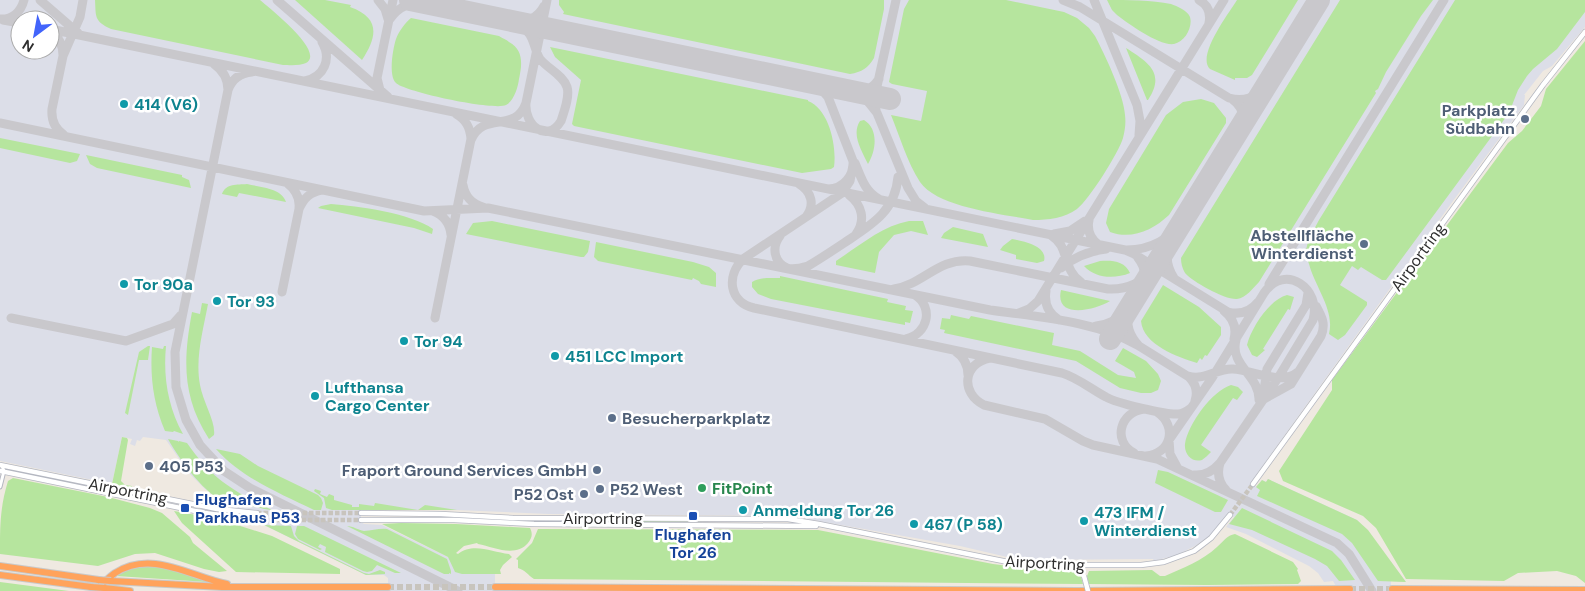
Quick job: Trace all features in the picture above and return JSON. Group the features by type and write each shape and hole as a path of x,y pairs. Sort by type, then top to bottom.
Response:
{"highway":[{"path":"93,589 116,572 133,565 149,562 164,564 202,577 244,587"},
{"path":"0,566 99,580 176,586 388,587"},
{"path":"0,575 93,589 104,588 130,591"},
{"path":"495,587 1076,590 1350,589"},
{"path":"1392,589 1585,590"}],"street":[{"name":"Airportring","path":"1253,484 1543,85 1585,32"},
{"name":"Airportring","path":"1,468 217,509 257,513"},
{"name":"Airportring","path":"1,468 205,512 256,520"},
{"path":"0,487 1,468"},
{"name":"Airportring","path":"361,513 441,514 513,518 782,519 845,529 1001,561 1083,565 1153,564 1177,558 1194,551 1207,541 1230,514"},
{"name":"Airportring","path":"361,520 454,520 534,524 801,525 845,529"},
{"path":"1083,565 1088,591"}],"shaded area":[{"path":"0,0 1585,0 1585,27 1552,66 1543,71 1524,95 1524,105 1251,482 1256,487 1262,480 1266,482 1268,479 1357,520 1406,582 1391,581 1391,589 1393,591 1339,591 1333,581 1324,582 1318,573 1309,566 1246,534 1226,527 1234,517 1228,513 1212,534 1195,546 1177,555 1154,561 1153,559 1034,560 1007,557 960,546 790,516 363,510 361,511 361,522 364,524 382,525 475,570 476,574 495,574 495,588 500,591 388,591 388,578 384,575 366,575 264,525 256,524 257,513 253,510 227,508 227,505 205,489 189,473 166,440 143,437 140,441 137,440 135,446 130,444 132,439 122,437 112,484 0,461"}],"green space":[{"path":"95,0 260,0 303,40 309,50 310,57 304,64 283,65 111,29 97,18"},
{"path":"295,0 325,0 351,5 350,7 360,11 367,17 373,29 373,36 371,44 362,60"},
{"path":"559,0 884,0 884,9 874,58 864,69 850,74 563,14 564,12 559,5"},
{"path":"909,0 1006,0 1064,12 1077,18 1089,28 1109,64 1118,86 1124,107 1125,124 1123,138 1116,154 1096,186 1077,209 1067,215 1056,218 1033,220 956,204 929,191 920,182 907,158 891,115 921,121 927,91 889,82 904,9"},
{"path":"1107,0 1148,1 1171,4 1189,15 1191,21 1189,29 1185,37 1178,43 1168,44 1160,42 1144,34 1117,15"},
{"path":"1237,0 1298,0 1252,75 1247,78 1235,78 1235,80 1210,69 1207,63 1207,55 1215,34"},
{"path":"1340,0 1433,0 1386,72 1378,89 1375,91 1376,93 1259,282 1243,297 1237,299 1217,294 1185,273 1181,258"},
{"path":"1455,0 1585,0 1585,12 1557,49 1527,76 1518,90 1509,113 1386,280 1382,280 1361,267 1358,270 1352,266 1340,285 1367,302 1367,305 1345,335 1338,340 1329,334 1330,325 1327,307 1307,259 1307,245 1319,220"},
{"path":"411,18 499,36 514,45 520,54 521,63 518,86 509,103 498,106 469,103 415,91 396,83 392,74 395,43 400,30"},
{"path":"1585,41 1585,583 1576,576 1557,571 1518,573 1504,581 1406,579 1376,528 1363,516 1283,481 1279,471 1332,390 1332,380 1508,143 1522,131 1541,106 1546,89"},
{"path":"550,47 808,100 821,112 830,129 835,158 834,167 802,173 574,126 572,124 581,80 555,57"},
{"path":"1126,48 1147,63 1155,75 1153,91 1148,100 1147,100"},
{"path":"1201,99 1214,103 1226,118 1226,123 1169,215 1156,225 1142,232 1126,235 1110,232 1106,223 1109,209 1166,115 1183,102"},
{"path":"864,120 872,129 875,140 873,153 868,164 857,137 860,121"},
{"path":"0,138 80,154 77,161 70,163 0,148"},
{"path":"86,155 182,175 182,177 189,180 191,188 97,168 90,164"},
{"path":"247,184 275,191 284,197 286,202 239,193 237,197 222,194 229,186"},
{"path":"331,204 398,215 423,223 433,229 432,234 414,228 318,208"},
{"path":"492,221 590,241 588,252 584,257 581,257 466,234 473,223"},
{"path":"909,221 923,221 928,235 911,231 894,235 879,252 875,273 836,265 836,261 871,237 889,227"},
{"path":"953,227 983,234 988,247 941,238 944,233"},
{"path":"1012,239 1039,248 1044,256 1044,261 1037,263 1016,259 1016,255 1000,250"},
{"path":"596,242 709,267 716,273 716,287 701,284 693,278 692,280 598,261 594,257"},
{"path":"1100,261 1118,262 1125,266 1130,273 1106,277 1094,273 1084,266"},
{"path":"780,276 888,299 887,302 906,306 905,310 913,311 910,323 905,322 905,325 771,299 758,294 752,287 752,282 755,280 780,278"},
{"path":"1163,285 1199,307 1221,327 1221,335 1207,356 1205,355 1202,360 1200,358 1197,363 1163,349 1148,337 1143,329 1141,321"},
{"path":"1061,290 1110,301 1086,309 1070,309 1064,306 1061,299"},
{"path":"1287,295 1294,297 1290,310 1288,309 1263,349 1265,350 1257,357 1252,355 1247,345 1257,323 1274,302"},
{"path":"202,303 208,304 198,365 200,385 214,430 214,435 209,439 200,423 189,393 186,362 192,312 200,314"},
{"path":"951,315 969,319 971,316 1054,333 1052,345 1080,351 1118,375 1136,378 1134,372 1115,361 1123,348 1146,361 1158,374 1161,381 1158,390 1151,393 1141,393 1120,388 1076,361 944,333 945,330 940,329 942,318 950,319"},
{"path":"150,346 148,360 139,360 128,415 125,413 139,352"},
{"path":"166,346 165,369 170,402 183,434 165,431 155,400 152,379 152,347 163,349"},
{"path":"1231,385 1238,387 1243,392 1237,400 1233,398 1201,445 1211,452 1202,460 1192,459 1187,454 1185,448 1191,427 1209,401 1224,388"},
{"path":"122,437 128,440 121,481 125,485 132,486 131,488 112,484"},
{"path":"168,439 187,443 205,466 224,483 272,510 254,506 232,505 211,494 202,486 179,457"},
{"path":"216,449 240,454 258,466 318,495 323,503 321,510 314,510 249,477"},
{"path":"1158,470 1168,472 1228,500 1221,512 1215,512 1155,483"},
{"path":"13,478 108,497 162,513 190,537 193,543 227,571 219,572 204,569 155,553 135,554 98,566 0,554 0,525 3,499 8,481"},
{"path":"1268,479 1357,520 1368,530 1406,582 1378,581 1352,543 1342,534 1257,496 1260,490 1256,487 1262,480 1266,482"},
{"path":"315,489 321,491 320,494 327,497 329,494 334,496 334,500 352,505 352,507 359,507 359,504 374,506 375,503 418,510 332,510 326,508 324,498 314,491"},
{"path":"425,505 457,510 418,510"},
{"path":"1242,508 1332,551 1355,580 1339,581 1327,566 1315,559 1252,530 1229,524"},
{"path":"174,511 230,521 272,536 340,569 340,574 236,572 182,523"},
{"path":"575,520 711,521 575,523"},
{"path":"401,523 530,528 532,536 523,547 511,551 477,543 464,546 456,553 476,548 509,554 512,557 503,565 500,570 501,574 462,574 455,572 448,557 382,524"},
{"path":"264,525 291,526 294,536 299,541 364,573 369,574 380,570 385,572 385,574 366,575"},
{"path":"297,526 304,526 401,573 395,573 377,565 372,571 363,571 325,552 326,547 320,544 318,547 322,549 320,550 298,539 295,534"},
{"path":"347,526 364,531 387,529 447,559 451,574 444,574"},
{"path":"538,529 818,530 993,564 1074,571 1079,574 1083,584 534,579 518,568 518,560 516,559 532,543"},
{"path":"1235,534 1293,562 1298,569 1301,581 1298,584 1089,584 1087,576 1089,571 1152,570 1160,576 1165,576 1199,560 1227,537"},
{"path":"136,566 165,567 208,582 116,576"},
{"path":"0,582 69,591 0,591"}],"taxiway":[{"path":"0,19 12,17 21,8 24,0"},
{"path":"40,0 78,33"},
{"path":"64,135 54,124 52,109 63,56 80,17 83,0"},
{"path":"277,0 388,97"},
{"path":"378,0 385,9 388,19"},
{"path":"380,90 377,78 393,0"},
{"path":"471,140 477,131 484,126 515,118 526,103 547,0"},
{"path":"876,110 874,100 896,0"},
{"path":"1063,0 1080,7 1229,98 1240,100 1249,98 1258,94 1266,87"},
{"path":"1094,0 1137,105 1140,121 1139,135"},
{"path":"1199,0 1205,4 1208,10 1210,16 1209,23"},
{"path":"1019,313 1029,309 1038,301 1224,0"},
{"path":"1269,284 1444,0"},
{"path":"390,19 405,6 424,3"},
{"path":"513,21 531,19 544,6"},
{"path":"3,20 10,21"},
{"path":"511,21 522,26 530,34 540,59 562,79 568,91 561,121 555,128 549,131 538,129 533,124 526,111 526,103"},
{"path":"60,31 1125,250 1228,312 1244,312 1258,302"},
{"path":"60,41 63,55"},
{"path":"305,81 317,76 324,66 326,55 322,42"},
{"path":"214,64 225,76 228,90 175,352 176,387 186,420 200,445 224,471 250,488 458,591"},
{"path":"228,90 237,77 252,72"},
{"path":"855,92 862,92 868,89 879,79"},
{"path":"809,82 820,88 828,97 853,161 852,171 847,180 839,187 828,189"},
{"path":"854,91 865,98 877,113 908,188 916,201 925,208"},
{"path":"1232,99 1242,111 1242,126"},
{"path":"435,318 471,139 467,124 456,114"},
{"path":"0,123 424,211 488,208 990,310 1067,321 1105,331 1139,346"},
{"path":"855,163 867,188 879,199"},
{"path":"853,165 850,181 842,193 743,259 732,280 735,294 739,300 754,308 1062,373 1111,399 1141,408 1178,414 1191,408"},
{"path":"780,236 775,249 779,262 790,269 808,266 863,230 880,216 892,200 898,177"},
{"path":"287,183 297,194 299,208"},
{"path":"799,184 807,191 811,199 811,208 806,217"},
{"path":"463,185 465,193 470,199 483,207"},
{"path":"282,292 299,209 308,196 322,190"},
{"path":"849,195 860,208 862,218 856,234"},
{"path":"433,211 445,220 451,235"},
{"path":"1127,250 1144,248 1160,242 1185,219"},
{"path":"1089,220 1090,234 1099,245"},
{"path":"1054,234 1070,231 1085,221"},
{"path":"1052,236 1061,246 1071,272 1081,282"},
{"path":"1171,241 1167,260 1174,278"},
{"path":"1061,268 1082,255 1106,249"},
{"path":"1138,258 1145,273 1141,289"},
{"path":"894,289 914,282 949,263 959,261 970,261 1108,289 1128,287 1145,278 1155,268"},
{"path":"1177,467 1170,454 1169,440 1212,378 1264,293 1273,284 1282,280 1300,283 1312,298 1313,320 1278,378 1220,463 1202,475 1194,475"},
{"path":"1046,291 1048,307 1059,320"},
{"path":"1263,398 1267,369 1306,305 1308,293"},
{"path":"906,339 919,332 926,320 925,306 915,295"},
{"path":"1264,399 1291,384 1321,336 1323,321 1316,306"},
{"path":"1128,310 1129,330 1136,342 1139,346 1189,377 1196,388 1195,401"},
{"path":"1096,326 1114,321 1128,310"},
{"path":"1224,311 1234,323 1234,339"},
{"path":"11,318 126,341 173,324 181,315"},
{"path":"1236,340 1235,349 1237,357 1255,384 1259,400"},
{"path":"955,351 965,362 968,375"},
{"path":"990,358 974,366 968,379 971,393 976,400 984,405 1045,419 1093,445 1157,459 1337,543 1349,554 1372,591"},
{"path":"1188,376 1200,377 1227,369 1284,378 1298,372"},
{"path":"1134,453 1127,448 1123,441 1121,435 1122,428 1124,421 1129,415 1144,409"},
{"path":"1146,456 1161,450 1169,438 1168,424 1157,412"},
{"path":"1220,463 1219,477 1221,484 1226,490"}],"runway":[{"path":"410,0 890,99"},
{"path":"1110,339 1319,0"}],"tunnel":[{"path":"1230,515 1253,484"},
{"path":"257,513 361,513"},
{"path":"256,520 361,520"},
{"path":"388,587 495,587"},
{"path":"1350,589 1392,589"}],"place":[{"name":"414 (V6)","path":"124,104"},
{"name":"Parkplatz Südbahn","path":"1525,119"},
{"name":"Abstellfläche Winterdienst","path":"1364,244"},
{"name":"Tor 90a","path":"124,284"},
{"name":"Tor 93","path":"217,301"},
{"name":"Tor 94","path":"404,341"},
{"name":"451 LCC Import","path":"555,356"},
{"name":"Lufthansa Cargo Center","path":"315,396"},
{"name":"Besucherparkplatz","path":"612,418"},
{"name":"405 P53","path":"149,466"},
{"name":"Fraport Ground Services GmbH","path":"597,470"},
{"name":"FitPoint","path":"702,488"},
{"name":"P52 West","path":"600,489"},
{"name":"P52 Ost","path":"584,494"},
{"name":"Flughafen Parkhaus P53","path":"185,508"},
{"name":"Anmeldung Tor 26","path":"743,510"},
{"name":"Flughafen Tor 26","path":"693,516"},
{"name":"473 IFM / Winterdienst","path":"1084,521"},
{"name":"467 (P 58)","path":"914,524"}]}
